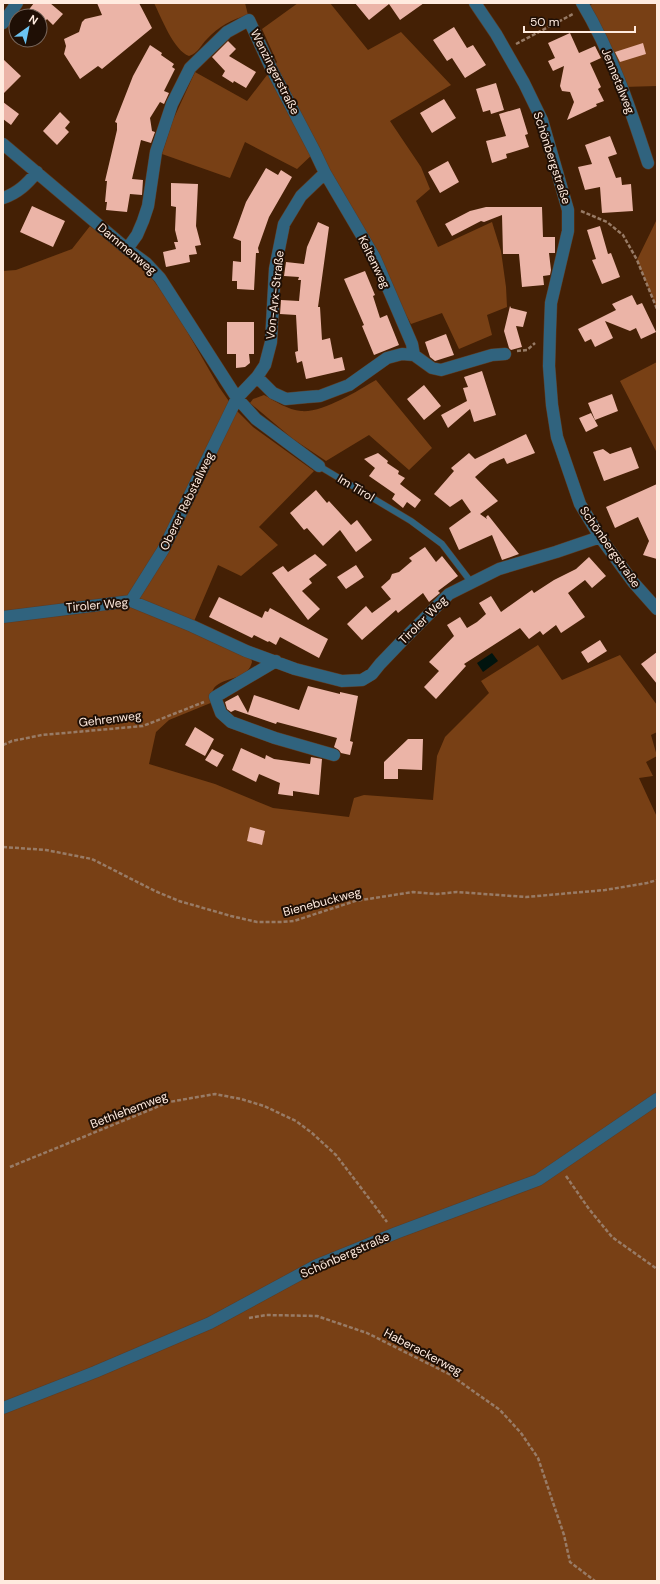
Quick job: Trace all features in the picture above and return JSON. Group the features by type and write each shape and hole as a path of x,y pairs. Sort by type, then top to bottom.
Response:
{"street":[{"path":"3,23 17,3"},
{"name":"Schönbergstraße","path":"475,3 524,83 542,120 568,210 568,231 551,303 549,366 552,405 557,437 580,504 600,537 633,582 657,610"},
{"name":"Jennetalweg","path":"584,5 605,47 622,87 648,162"},
{"name":"Wenzingerstraße","path":"127,249 137,235 143,221 148,206 156,152 172,104 190,68 227,32 249,20 271,68 325,174"},
{"name":"Dammenweg","path":"3,144 127,249 146,263 160,278 237,398"},
{"path":"3,198 13,195 25,186 37,172"},
{"name":"Keltenweg","path":"325,174 375,258 412,344 414,355"},
{"name":"Von-Arx-Straße","path":"237,398 257,377 265,365 271,342 275,269 284,224 301,196 325,174"},
{"path":"257,377 273,393 286,399 320,396 349,385 387,358 402,354 414,355 432,368 441,370 492,354 505,354"},
{"name":"Im Tirol","path":"237,398 256,419 319,466"},
{"name":"Oberer Rebstallweg","path":"131,601 163,550 237,398"},
{"name":"Tiroler Weg","path":"3,617 131,601 192,626 246,651 295,669 342,681 362,680 372,674 404,639 449,594 499,569 600,537"},
{"path":"276,662 215,697 221,712 231,722 275,738 334,755"},
{"name":"Schönbergstraße","path":"3,1408 102,1369 197,1329 316,1265 396,1233 538,1180 657,1099"}],"lane":[{"name":"Im Tirol","path":"319,466 411,521 442,544 471,582"}],"path":[{"path":"504,49 584,5"},
{"path":"568,210 584,211 607,222 624,235 637,260 657,309"},
{"name":"Gehrenweg","path":"3,745 12,741 42,735 142,726 215,697"},
{"name":"Bienebuckweg","path":"3,847 46,850 92,859 154,891 179,901 230,916 257,922 294,921 355,901 413,892 437,894 457,892 526,897 605,890 657,880"},
{"name":"Bethlehemweg","path":"10,1167 169,1102 215,1094 264,1106 296,1121 336,1155 396,1233"},
{"path":"559,1165 592,1214 612,1237 657,1269"},
{"name":"Haberackerweg","path":"247,1319 266,1315 317,1316 367,1333 449,1374 500,1410 521,1433 538,1458 564,1535 570,1562 595,1581"}],"shaded area":[{"path":"154,3 245,3 248,15 231,21 221,27 205,41 197,51 189,56 183,53 173,41"},
{"path":"298,3 330,3 368,50 401,32 451,85 390,121 421,167 430,189 416,201 438,247 492,222 501,251 507,307 487,315 492,335 459,349 442,313 411,324 329,173 321,150 315,152 297,169 245,142 230,178 162,154 173,120 195,72 247,101 277,62 262,29"},
{"path":"594,3 657,3 657,86 623,87 585,8"},
{"path":"657,219 657,309 637,260"},
{"path":"90,226 137,262 151,277 173,307 219,387 233,407 253,427 314,471 259,527 278,545 241,576 218,565 192,626 251,658 252,662 250,667 243,674 218,684 214,688 212,694 213,702 169,720 156,732 149,764 215,784 273,808 349,817 354,798 364,795 433,800 437,756 445,737 489,693 481,681 538,645 562,680 620,655 657,705 657,732 651,735 657,756 646,762 653,776 639,778 657,817 657,1581 3,1581 3,271 16,270 72,249"},
{"path":"657,362 657,453 620,381"},
{"path":"376,380 432,448 409,470 369,435 326,461 293,439 250,403 253,399 264,395 291,409 310,411 319,409 340,400"},
{"path":"492,653 498,661 483,672 477,663"}],"building":[{"path":"34,3 50,3 63,14 53,25 48,20 48,8 30,8"},
{"path":"97,3 139,3 152,28 102,69 98,66 80,79 64,54 66,46 64,39 79,32 82,22 85,19 102,15"},
{"path":"355,3 424,3 400,20 389,4 369,20"},
{"path":"454,27 467,48 473,45 486,65 465,78 452,58 447,61 433,40"},
{"path":"570,33 579,53 595,46 601,58 590,63 601,87 598,89 604,101 596,104 597,106 567,120 574,102 570,92 562,91 560,86 564,66 553,71 548,61 555,58 548,43"},
{"path":"228,41 236,49 229,56 256,72 246,88 234,81 233,83 222,76 225,71 212,57"},
{"path":"643,43 646,54 620,62 615,52"},
{"path":"150,45 174,64 172,67 175,69 164,91 169,93 164,104 160,102 150,118 152,131 155,132 151,143 141,140 132,179 143,180 142,195 130,194 127,212 106,210 107,202 105,202 107,181 105,181 117,130 117,123 115,122 133,76"},
{"path":"3,59 21,76 3,94"},
{"path":"496,83 504,110 491,114 490,110 483,112 476,89"},
{"path":"444,99 456,118 432,133 420,113"},
{"path":"3,102 19,114 11,125 3,119"},
{"path":"520,108 528,134 525,135 529,147 506,154 507,158 492,163 486,141 506,136 499,114"},
{"path":"60,112 70,122 65,128 69,132 57,145 43,131"},
{"path":"610,136 617,154 608,157 616,178 621,177 622,185 631,184 633,211 602,213 600,187 585,190 578,167 592,164 585,145"},
{"path":"448,161 459,182 440,193 428,172"},
{"path":"266,168 278,175 281,170 292,177 269,217 258,248 259,253 256,253 254,290 237,289 237,281 232,281 233,261 241,262 241,241 233,238 246,202"},
{"path":"171,183 198,184 196,226 201,245 195,246 197,254 189,255 190,262 166,267 163,252 176,249 174,242 178,242 175,230 176,207 171,206"},
{"path":"32,206 65,221 53,247 20,232"},
{"path":"486,207 542,207 543,237 555,237 555,253 549,253 551,270 550,275 543,276 544,285 522,287 519,254 503,254 502,215 484,222 481,221 452,236 445,224 470,211"},
{"path":"318,222 329,227 318,307 320,307 322,340 330,338 334,359 342,357 345,370 306,379 302,361 297,363 295,352 298,351 296,315 280,314 281,300 299,301 301,280 298,280 299,277 284,276 286,262 304,264 307,247"},
{"path":"600,226 608,254 611,253 620,277 602,284 592,260 596,259 587,230"},
{"path":"365,271 375,295 373,296 380,318 387,315 399,345 374,355 362,326 364,325 344,279"},
{"path":"632,295 637,305 642,303 656,332 641,339 636,328 630,331 605,321 613,338 595,347 591,339 585,342 578,329 616,310 612,304"},
{"path":"510,306 511,308 527,312 523,327 516,326 522,347 511,350 504,331"},
{"path":"227,322 254,322 254,354 249,354 250,363 245,367 236,368 236,354 227,354"},
{"path":"446,334 454,355 435,361 430,357 425,342"},
{"path":"482,371 496,415 474,422 470,409 448,428 441,415 467,401 463,388 468,387 464,377"},
{"path":"424,385 441,406 424,420 407,399"},
{"path":"612,394 618,411 595,420 588,403"},
{"path":"591,413 598,426 586,432 579,418"},
{"path":"526,434 535,453 507,464 504,458 490,464 475,477 498,501 480,514 487,519 486,517 488,515 519,554 502,560 492,535 459,550 449,528 471,512 462,499 450,507 434,494 454,471 451,468 469,453 475,459"},
{"path":"631,447 639,468 604,481 593,452 603,449 610,454"},
{"path":"378,453 388,461 387,463 399,471 398,474 405,478 400,484 421,500 415,508 407,502 403,508 392,499 395,494 369,476 375,468 364,459"},
{"path":"657,484 657,559 643,555 649,541 638,517 615,528 606,507"},
{"path":"316,490 327,503 329,501 351,525 357,520 372,540 356,552 340,530 323,546 307,528 304,530 290,513"},
{"path":"425,547 436,562 442,556 458,576 438,591 440,593 429,602 423,593 398,613 396,610 362,640 347,624 366,606 372,613 391,599 381,587 390,579 392,574 399,572 412,561 409,558"},
{"path":"315,554 327,565 309,579 312,583 302,591 320,609 308,620 272,573 283,566 288,572"},
{"path":"589,557 606,576 592,588 585,580 568,593 585,617 561,633 556,625 543,635 540,631 529,639 520,628 464,664 466,666 436,699 424,687 439,671 429,662 454,636 447,625 460,617 467,628 477,622 486,614 479,603 491,596 501,612 532,590 534,593 554,580 576,569"},
{"path":"356,565 364,577 346,589 337,577"},
{"path":"219,597 262,618 265,611 268,612 270,608 328,639 319,658 280,637 276,645 254,635 252,638 209,617"},
{"path":"600,640 607,651 588,663 581,652"},
{"path":"657,652 657,684 641,664"},
{"path":"308,686 340,694 340,692 358,696 350,741 353,742 350,755 341,753 334,747 337,738 277,722 276,724 235,710 231,712 227,709 225,702 238,695 248,713 254,695 299,710"},
{"path":"195,727 214,739 205,756 185,745"},
{"path":"408,739 423,739 422,770 398,769 398,779 384,779 384,762"},
{"path":"241,748 265,759 266,755 274,759 310,764 311,757 322,759 319,795 293,791 293,796 278,794 280,783 259,774 256,782 232,770"},
{"path":"212,749 224,755 217,767 205,760"},
{"path":"250,827 265,831 262,845 247,841"}]}
